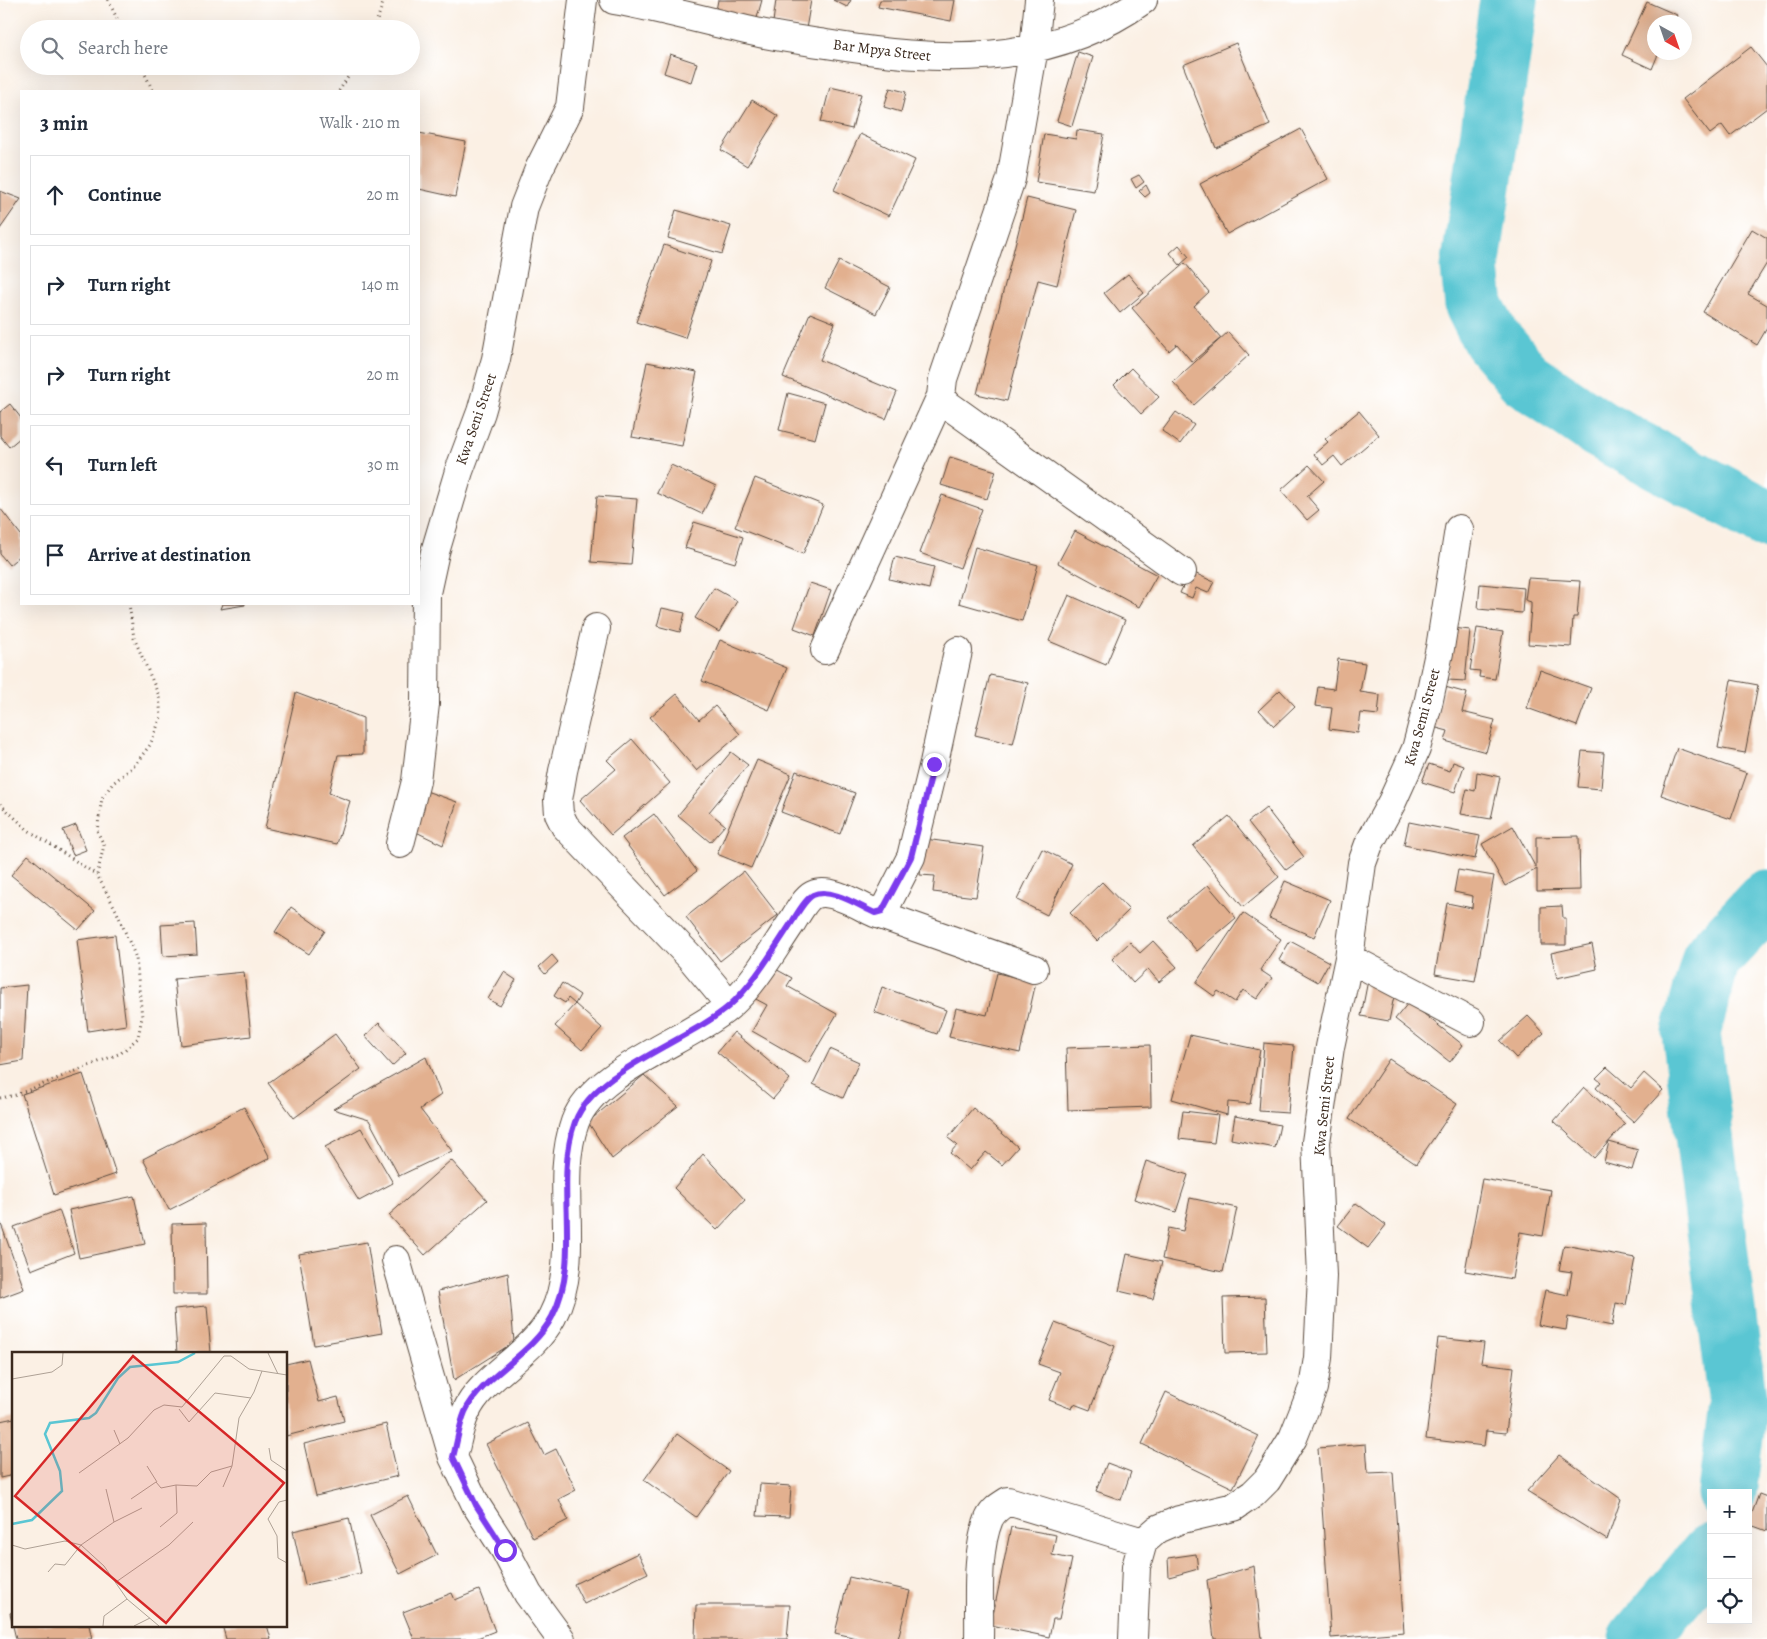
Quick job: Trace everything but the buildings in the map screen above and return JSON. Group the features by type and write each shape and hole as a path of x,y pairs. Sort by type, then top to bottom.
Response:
{"street":[{"name":"Kwa Seni Street","path":"400,844 416,781 425,704 426,594 434,552 458,471 482,412 496,359 524,207 539,170 570,107 583,0"},
{"name":"Bar Mpya Street","path":"614,0 754,32 857,49 951,58 1034,48 1088,33 1118,18 1143,0"},
{"path":"825,650 941,396 943,379 1011,179 1034,48 1039,0"},
{"path":"941,396 948,405 1182,572"},
{"name":"Kwa Semi Street","path":"1143,1542 1158,1529 1179,1520 1234,1507 1253,1494 1267,1480 1293,1438 1313,1388 1318,1358 1322,1276 1316,1142 1330,1047 1349,958 1362,863 1406,775 1416,749 1428,704 1459,529"},
{"path":"596,628 563,771 558,800 559,814 565,826 690,957 730,1005"},
{"path":"875,913 886,906 911,857 934,764 958,651"},
{"path":"453,1457 466,1412 473,1400 533,1343 551,1318 561,1294 565,1260 569,1145 576,1120 591,1098 615,1076 699,1028 730,1005 763,964 810,897 826,892 875,913 1034,969"},
{"path":"1349,958 1471,1022"},
{"path":"396,1260 453,1457 476,1505 505,1550 528,1594 561,1639"},
{"path":"979,1639 981,1554 989,1519 996,1508 1008,1501 1143,1542 1136,1568 1132,1639"}],"path":[{"path":"108,0 118,20"},
{"path":"377,20 384,0"},
{"path":"145,75 152,90"},
{"path":"340,90 349,75"},
{"path":"98,875 104,845 98,831 102,798 113,783 133,767 150,745 162,717 159,696 134,638 129,605"},
{"path":"0,804 28,830 98,875 116,910 136,958 142,1017 138,1038 121,1053 16,1095 0,1098"}],"waterway":[{"path":"1509,0 1470,268 1474,305 1490,337 1525,378 1599,429 1767,519"},
{"path":"1727,1489 1738,1404 1691,1033 1711,959 1767,899"},
{"path":"1638,1639 1707,1558"}],"route":[{"path":"505,1550 476,1505 453,1457 466,1412 473,1400 533,1343 551,1318 561,1294 565,1260 569,1145 576,1120 591,1098 622,1071 699,1028 730,1005 763,964 810,897 826,892 875,913 882,911 911,857 934,764"}]}
